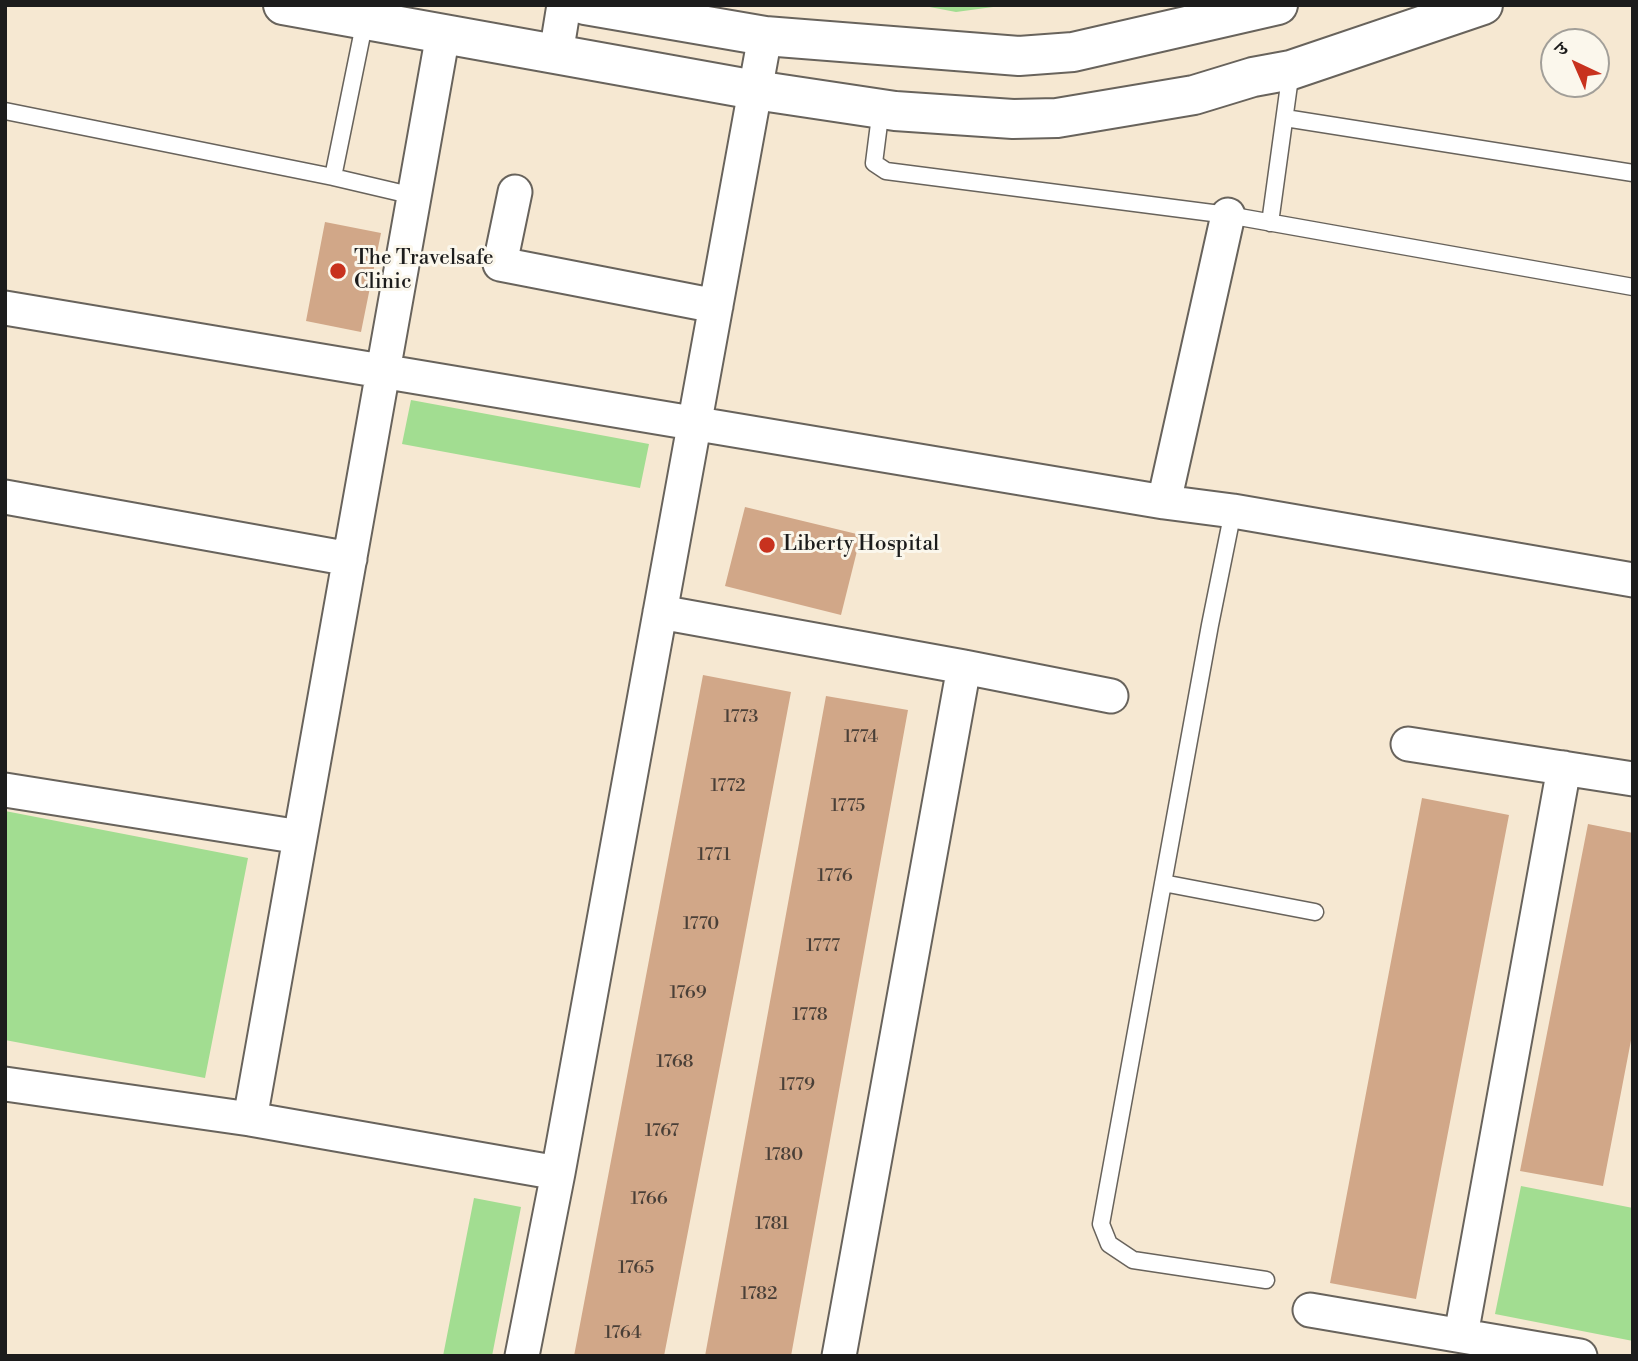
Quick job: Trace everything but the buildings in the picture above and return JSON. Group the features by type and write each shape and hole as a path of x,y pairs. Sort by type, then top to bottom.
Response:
{"street":[{"path":"284,5 755,90 881,108 1013,118 1057,118 1194,95 1253,77 1291,70 1483,5"},
{"path":"556,54 564,5"},
{"path":"585,5 765,36 1019,56 1073,52 1278,5"},
{"path":"250,1119 443,34"},
{"path":"522,1356 558,1173 765,36"},
{"path":"515,192 500,264 716,306"},
{"path":"1164,502 1228,215"},
{"path":"5,308 1164,502 1233,511 1633,580"},
{"path":"5,497 350,558"},
{"path":"660,612 1111,696"},
{"path":"839,1356 964,667"},
{"path":"1408,744 1633,779"},
{"path":"1461,1335 1564,768"},
{"path":"5,790 300,837"},
{"path":"5,1084 250,1119 558,1173"},
{"path":"1310,1310 1580,1356"}],"lane":[{"path":"333,177 365,20"},
{"path":"1270,223 1291,70"},
{"path":"881,108 874,163 886,171 1228,215 1633,287"},
{"path":"5,111 333,177 414,196"},
{"path":"1284,118 1633,173"},
{"path":"1233,511 1101,1224 1109,1244 1133,1260 1266,1280"},
{"path":"1163,883 1315,912"}],"green space":[{"path":"919,5 1008,5 956,12"},
{"path":"411,400 649,444 640,488 402,444"},
{"path":"5,811 248,858 205,1078 5,1040"},
{"path":"1521,1186 1633,1208 1633,1341 1495,1314"},
{"path":"474,1198 521,1207 492,1356 443,1356"}],"place":[{"name":"The Travelsafe Clinic","path":"338,271"},
{"name":"Liberty Hospital","path":"767,545"}]}
